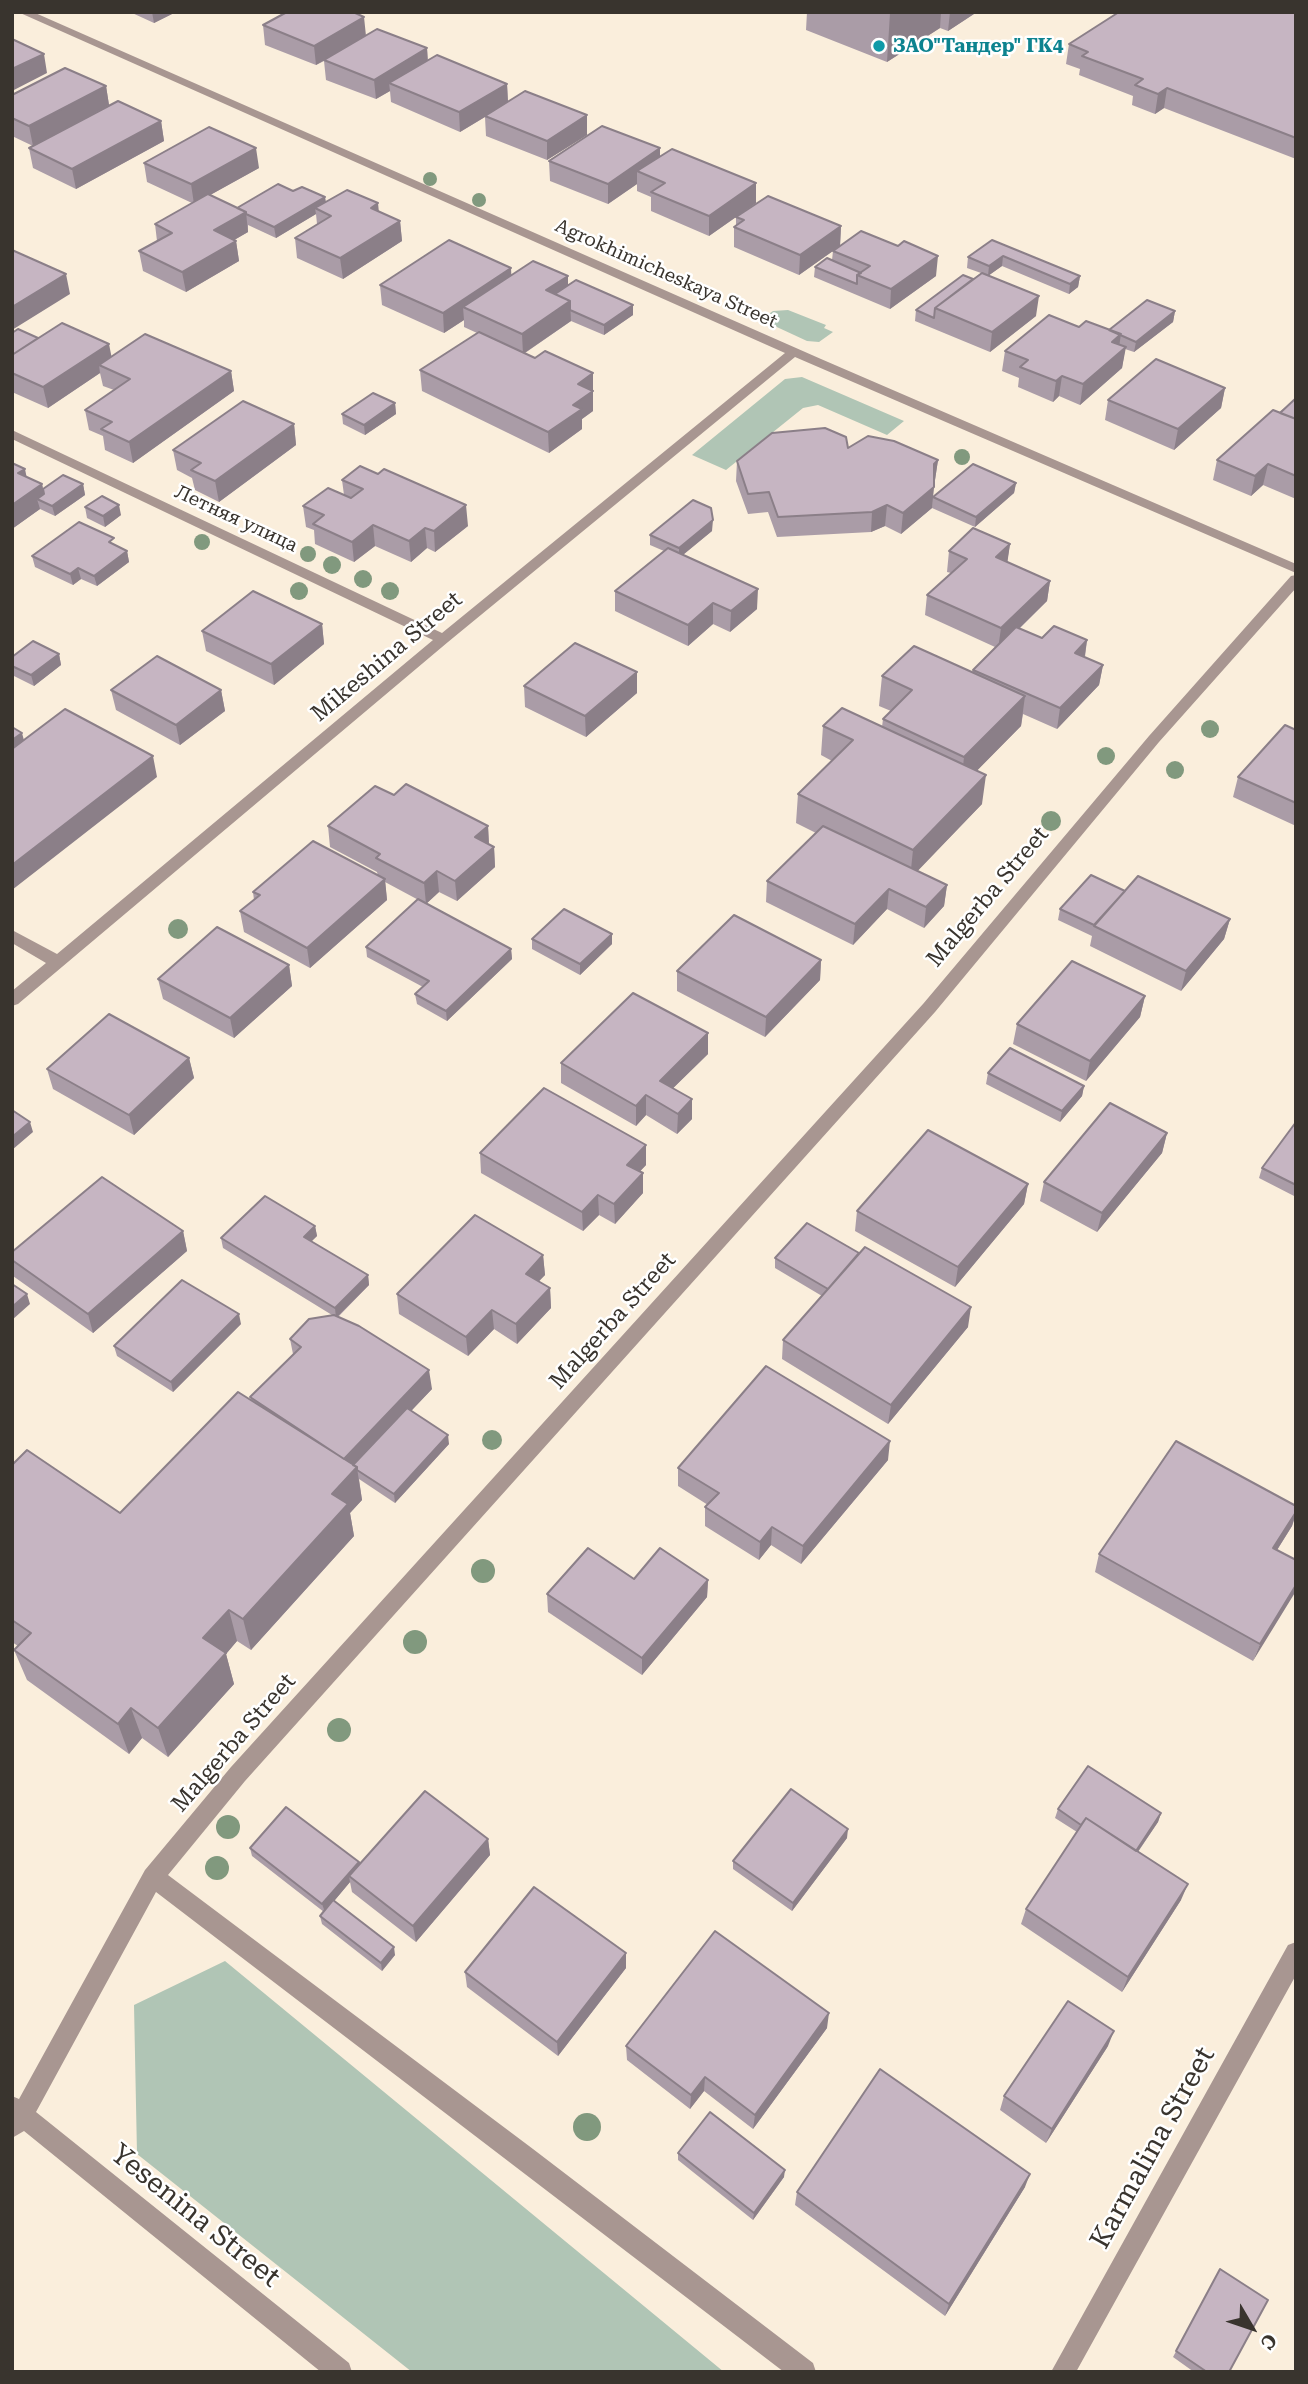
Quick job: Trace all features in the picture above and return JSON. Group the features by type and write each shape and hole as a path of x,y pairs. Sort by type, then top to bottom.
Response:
{"street":[{"name":"Agrokhimicheskaya Street","path":"23,12 794,352 1296,569"},
{"name":"Mikeshina Street","path":"12,1000 443,639 794,352"},
{"name":"Летняя улица","path":"12,434 443,639"},
{"name":"Malgerba Street","path":"16,2116 153,1877 238,1774 929,1008 1154,739 1296,579"},
{"path":"12,936 58,962"},
{"path":"153,1877 525,2157 804,2372"},
{"name":"Karmalina Street","path":"1063,2372 1296,1952"},
{"name":"Yesenina Street","path":"16,2116 340,2372"}],"green space":[{"path":"788,310 826,325 824,328 833,332 819,342 807,341 766,322 763,318 773,311"},
{"path":"802,377 904,421 887,435 818,405 803,408 726,470 692,455 785,379"},
{"path":"225,1961 724,2372 412,2372 137,2154 134,2005"}],"building":[{"path":"287,12 353,12 364,17 314,46 263,25"},
{"path":"1119,12 1296,12 1296,138 1167,88 1158,94 1135,85 1143,79 1082,56 1088,52 1069,44"},
{"path":"377,29 427,48 374,80 324,60"},
{"path":"12,39 44,54 12,69"},
{"path":"437,55 507,84 459,112 389,83"},
{"path":"65,68 106,86 29,126 12,118 12,95"},
{"path":"525,91 587,115 547,141 485,116"},
{"path":"118,101 161,121 72,169 29,148"},
{"path":"602,126 660,148 608,184 549,161"},
{"path":"209,127 256,148 191,184 144,163"},
{"path":"672,149 756,183 709,216 651,192 665,183 637,171"},
{"path":"278,184 293,191 302,187 325,197 274,227 237,208"},
{"path":"347,190 378,203 371,208 400,221 340,258 295,238 331,216 315,208"},
{"path":"208,194 246,212 214,230 236,241 182,272 139,251 172,233 155,224"},
{"path":"768,196 841,226 800,255 734,227 744,220 736,217"},
{"path":"861,231 898,246 904,241 938,256 891,289 857,275 870,266 833,251"},
{"path":"449,240 511,268 443,313 380,285"},
{"path":"992,240 1080,276 1070,284 1003,256 989,266 968,257"},
{"path":"12,250 66,274 12,307"},
{"path":"827,258 861,273 857,275 857,284 815,267"},
{"path":"533,261 568,276 546,290 570,301 522,334 463,307"},
{"path":"982,273 1039,296 992,332 935,308"},
{"path":"963,275 973,279 935,308 934,318 916,310"},
{"path":"576,280 633,305 604,325 570,310 570,301 555,294"},
{"path":"1147,300 1175,311 1136,342 1109,330"},
{"path":"1049,315 1079,327 1086,321 1121,334 1112,342 1126,347 1083,384 1062,376 1056,381 1020,367 1028,360 1005,351"},
{"path":"62,323 109,344 43,387 12,373 12,355"},
{"path":"18,329 38,338 12,355 12,333"},
{"path":"479,332 535,358 545,351 593,373 578,384 593,391 573,405 582,409 548,432 420,370"},
{"path":"145,334 231,371 129,442 101,429 112,422 85,410 130,379 99,365"},
{"path":"1156,359 1225,388 1178,429 1108,400"},
{"path":"373,393 395,403 364,425 342,414"},
{"path":"1295,399 1296,419 1280,413"},
{"path":"243,401 294,424 215,481 191,470 201,463 173,450"},
{"path":"1273,410 1296,419 1296,476 1268,464 1255,476 1217,460"},
{"path":"825,428 846,437 848,448 868,436 894,441 938,460 934,464 934,487 903,513 887,505 872,512 778,517 769,492 748,494 737,461 772,433"},
{"path":"12,463 25,469 18,473 42,484 12,505"},
{"path":"973,464 1016,483 976,517 933,497"},
{"path":"360,466 378,474 384,469 466,505 434,531 425,528 409,541 373,525 352,542 313,524 324,515 303,506 328,488 351,498 363,489 342,480"},
{"path":"63,475 83,484 52,506 37,499 44,494 43,489"},
{"path":"102,496 119,505 103,516 85,507"},
{"path":"693,500 711,508 713,520 679,548 650,535"},
{"path":"79,522 114,538 109,542 127,551 94,576 78,568 70,574 32,556"},
{"path":"973,528 1010,544 996,557 1050,581 1001,628 927,595 967,559 949,551"},
{"path":"668,548 758,589 731,611 713,603 688,625 615,591"},
{"path":"253,591 322,624 271,664 202,631"},
{"path":"1054,626 1087,640 1075,653 1103,665 1060,708 973,670 1016,627 1042,638"},
{"path":"33,641 59,654 31,675 12,666 12,657"},
{"path":"575,643 637,672 585,716 524,686"},
{"path":"914,646 1025,696 964,757 883,719 912,690 882,676"},
{"path":"157,656 221,690 176,725 111,690"},
{"path":"842,708 986,775 913,850 798,794 853,740 823,726"},
{"path":"65,709 153,756 12,865 12,749"},
{"path":"1285,725 1296,730 1296,803 1238,777"},
{"path":"12,727 22,733 12,740"},
{"path":"406,784 488,826 475,837 494,847 455,881 437,871 424,883 376,858 380,854 328,826 375,786 394,795"},
{"path":"823,826 947,885 926,907 889,889 855,924 767,881"},
{"path":"313,841 385,879 307,948 240,911 260,895 253,892"},
{"path":"1091,875 1125,891 1094,925 1060,909"},
{"path":"1138,876 1230,919 1186,971 1094,926"},
{"path":"418,899 511,949 446,1011 415,994 429,981 366,947"},
{"path":"564,909 612,934 580,964 532,939"},
{"path":"734,915 821,960 766,1017 677,971"},
{"path":"217,927 289,965 230,1018 158,979"},
{"path":"1072,961 1145,996 1090,1061 1017,1024"},
{"path":"633,993 708,1033 660,1081 692,1099 678,1114 646,1095 636,1106 561,1063"},
{"path":"109,1014 189,1058 129,1115 47,1069"},
{"path":"1010,1048 1084,1086 1062,1111 988,1073"},
{"path":"544,1088 646,1145 627,1165 643,1173 614,1204 598,1195 582,1212 480,1153"},
{"path":"1110,1103 1167,1133 1102,1213 1044,1182"},
{"path":"12,1110 30,1122 12,1137"},
{"path":"1296,1122 1296,1185 1262,1168"},
{"path":"928,1130 1028,1184 958,1267 857,1211"},
{"path":"102,1177 183,1231 88,1314 12,1260 12,1252"},
{"path":"265,1196 315,1226 304,1237 368,1275 335,1308 221,1238"},
{"path":"475,1215 543,1255 526,1274 550,1288 516,1324 492,1310 466,1337 397,1294"},
{"path":"807,1223 859,1253 828,1289 775,1258"},
{"path":"865,1247 971,1307 891,1405 783,1340"},
{"path":"182,1280 239,1314 171,1382 114,1346"},
{"path":"12,1284 27,1294 12,1307"},
{"path":"334,1315 359,1326 429,1370 344,1459 250,1397 301,1347 290,1339 309,1319"},
{"path":"766,1366 890,1441 803,1546 772,1527 760,1542 705,1507 719,1493 678,1468"},
{"path":"238,1392 357,1467 332,1494 348,1504 243,1619 229,1610 203,1638 226,1653 158,1728 131,1708 118,1724 14,1650 31,1633 12,1620 12,1465 27,1450 120,1513"},
{"path":"407,1408 448,1435 394,1494 353,1465"},
{"path":"1176,1441 1296,1506 1296,1512 1273,1548 1296,1560 1296,1585 1260,1644 1099,1554"},
{"path":"588,1548 634,1579 660,1548 708,1580 642,1658 547,1594"},
{"path":"1088,1766 1161,1813 1136,1851 1086,1818 1081,1825 1058,1809"},
{"path":"791,1789 848,1829 793,1903 733,1861"},
{"path":"425,1791 488,1839 413,1926 349,1876"},
{"path":"286,1807 359,1862 322,1904 250,1848"},
{"path":"1086,1818 1188,1884 1128,1977 1026,1909"},
{"path":"534,1887 626,1953 557,2042 465,1972"},
{"path":"333,1900 394,1947 381,1963 320,1916"},
{"path":"715,1931 829,2013 755,2115 705,2077 691,2095 626,2046"},
{"path":"1068,2001 1114,2031 1052,2129 1004,2096"},
{"path":"880,2069 1030,2174 949,2304 797,2192"},
{"path":"710,2112 785,2170 754,2213 678,2153"},
{"path":"1220,2269 1268,2300 1229,2372 1207,2372 1176,2351"}],"place":[{"name":"ЗАО\"Тандер\" ГК4","path":"879,46"}]}
